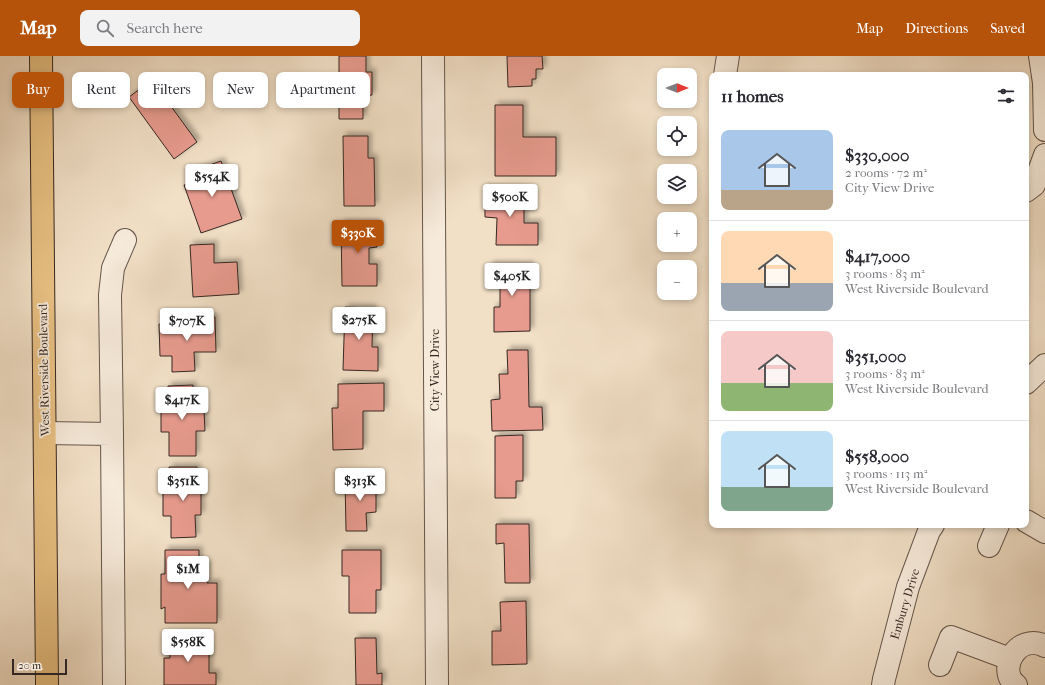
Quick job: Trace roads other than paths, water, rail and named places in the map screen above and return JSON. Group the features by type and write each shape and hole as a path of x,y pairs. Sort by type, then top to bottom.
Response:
{"main road":[{"name":"West Riverside Boulevard","path":"41,56 47,685"}],"street":[{"name":"City View Drive","path":"433,56 436,685"},
{"path":"725,72 728,56"},
{"path":"1040,56 1044,83 1045,130"},
{"path":"1029,189 1034,185 1045,156"},
{"path":"114,685 110,295 113,268 125,240"},
{"path":"1029,380 1045,365"},
{"path":"45,433 112,434"},
{"path":"1029,523 1045,532"},
{"name":"Embury Drive","path":"883,685 908,587 931,528"},
{"path":"989,546 997,528"},
{"path":"940,664 951,637 1010,659"},
{"path":"1016,685 1013,682 1009,672 1010,659 1018,648 1027,644 1040,643 1045,646"}]}
